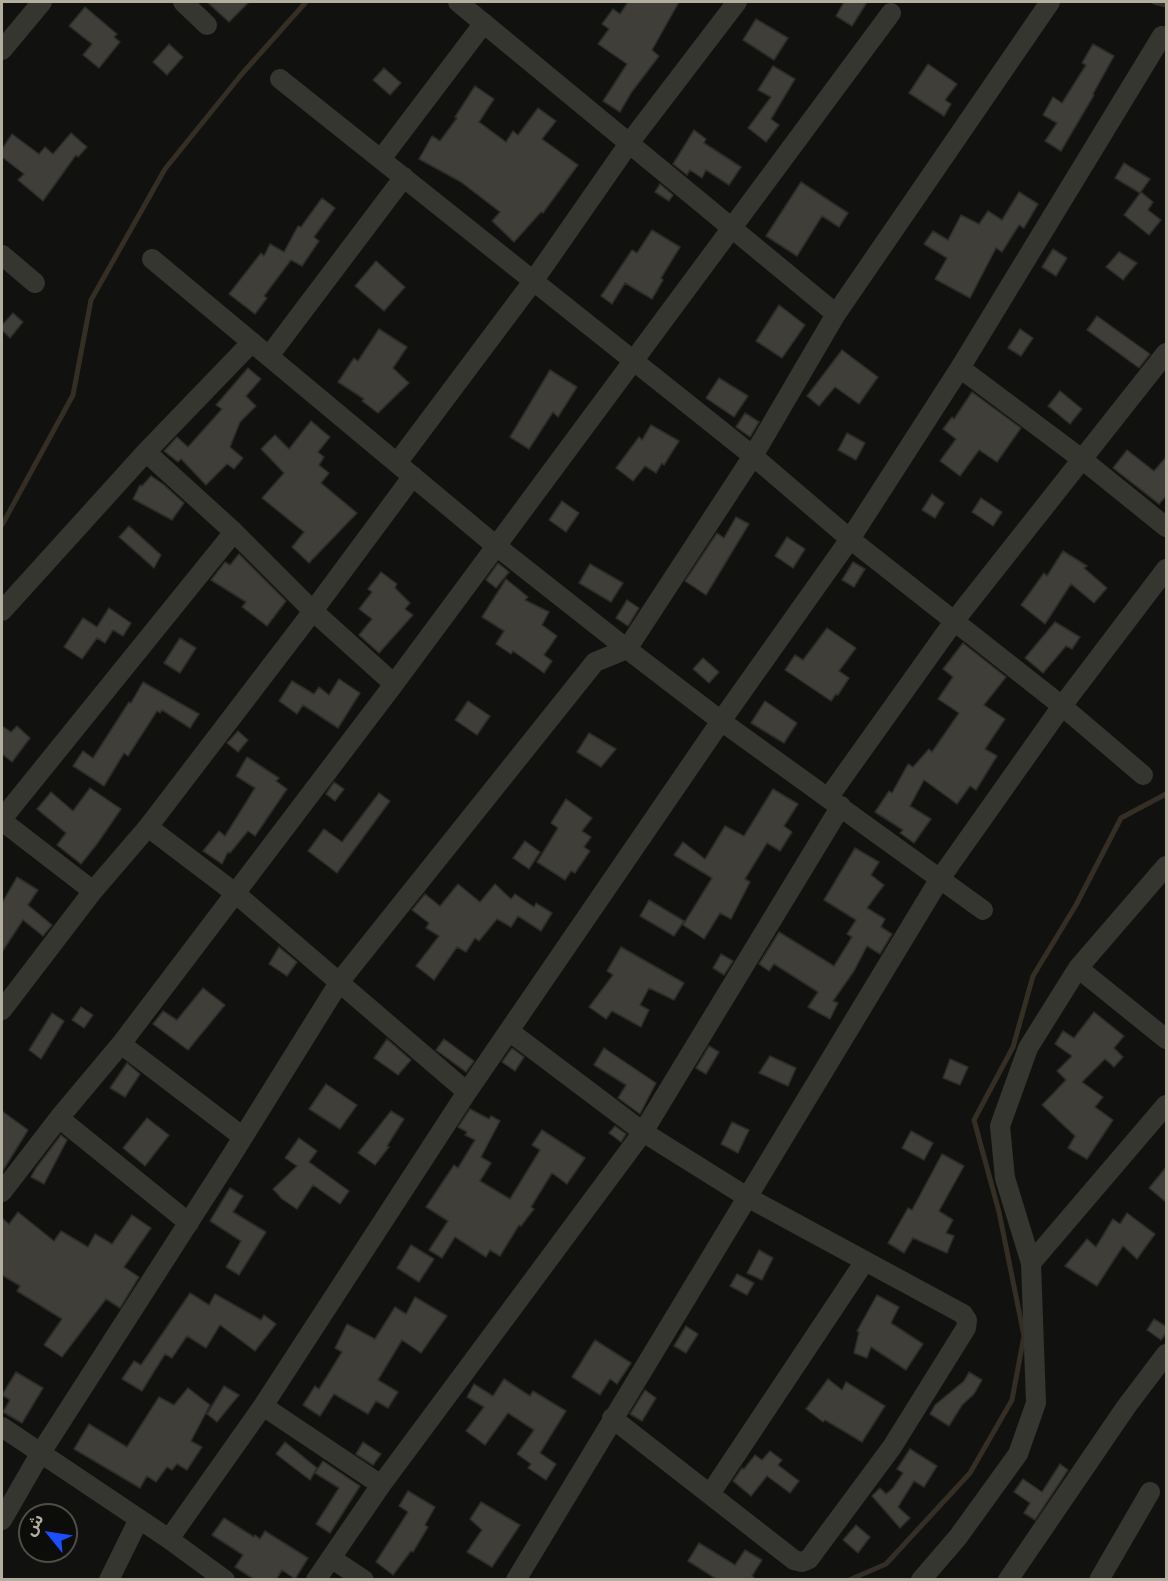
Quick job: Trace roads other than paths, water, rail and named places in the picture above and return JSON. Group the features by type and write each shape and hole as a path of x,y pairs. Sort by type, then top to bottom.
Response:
{"street":[{"path":"2,50 42,2"},
{"path":"183,2 207,24"},
{"path":"458,2 836,314"},
{"path":"397,464 534,280 630,142 737,2"},
{"path":"2,1520 40,1454 189,1223 340,981 596,662 627,649 753,456 836,314 1049,4"},
{"path":"2,1192 59,1118 121,1044 394,684 891,13"},
{"path":"381,159 484,23"},
{"path":"169,1539 263,1406 467,1092 721,721 850,538 960,368 1162,36"},
{"path":"280,80 753,456 850,538 1062,706 1143,776"},
{"path":"269,356 404,177"},
{"path":"2,255 35,282"},
{"path":"152,259 495,545 627,649 721,721 982,910"},
{"path":"2,611 147,452 252,342"},
{"path":"316,1580 381,1485 643,1132 834,802 954,620 1167,353"},
{"path":"960,368 1083,460 1167,527"},
{"path":"147,452 234,532 313,611 394,684"},
{"path":"2,1010 93,891 148,828 313,611 412,476"},
{"path":"93,891 2,820 234,532"},
{"path":"516,1580 939,880 1062,706 1167,569"},
{"path":"148,828 236,893 467,1092"},
{"path":"921,1580 958,1537 1018,1454 1036,1403 1031,1263 1005,1178 1000,1126 1028,1048 1078,968 1167,866"},
{"path":"1078,968 1167,1040"},
{"path":"509,1031 643,1132 747,1197 963,1314 968,1320 966,1328 892,1447 809,1559 802,1562 794,1560 612,1418"},
{"path":"121,1044 243,1137"},
{"path":"1031,1263 1167,1105"},
{"path":"59,1118 189,1223"},
{"path":"710,1494 865,1261"},
{"path":"1008,1580 1126,1407 1167,1354"},
{"path":"263,1406 381,1485"},
{"path":"2,1427 169,1539 225,1580"},
{"path":"1099,1580 1150,1492"},
{"path":"109,1580 139,1519"},
{"path":"331,1558 364,1580"}],"waterway":[{"path":"2,525 73,395 91,300 165,169 241,75 306,2"},
{"path":"1154,2 1166,5"},
{"path":"849,1580 886,1564 970,1473 1012,1400 1024,1336 999,1212 974,1120 1013,1047 1033,976 1076,905 1121,818 1166,794"}]}
